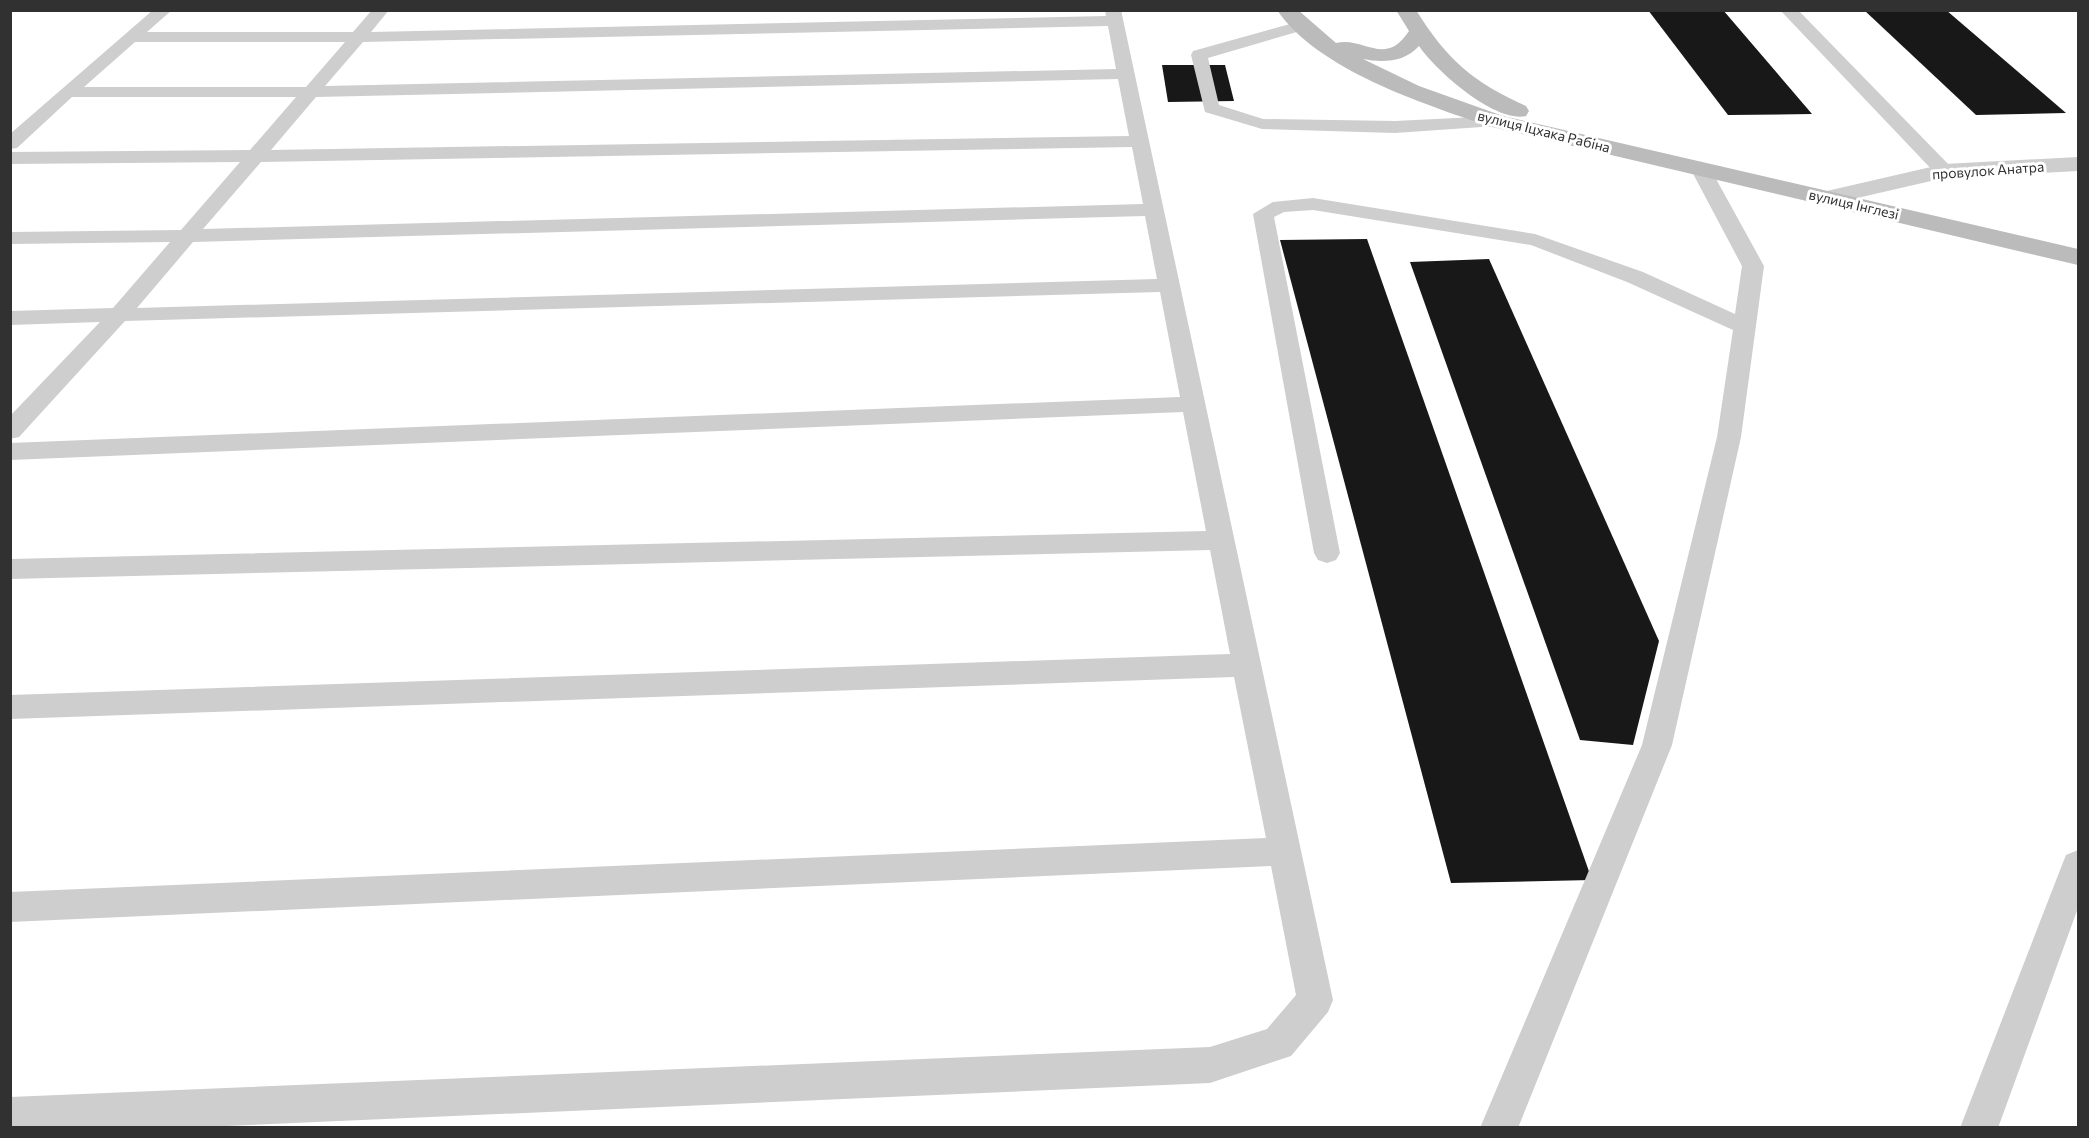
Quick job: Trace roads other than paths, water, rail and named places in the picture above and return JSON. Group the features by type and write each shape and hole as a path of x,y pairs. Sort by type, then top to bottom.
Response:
{"main road":[{"name":"вулиця Іцхака Рабіна","path":"1407,10 1418,32 1439,63 1460,80 1489,98 1630,152"},
{"name":"вулиця Іцхака Рабіна","path":"1294,18 1336,54 1377,76 1438,102 1496,121 1630,152"},
{"path":"1294,18 1340,45 1370,54 1384,55 1406,49 1418,32"},
{"name":"вулиця Інглезі","path":"1630,152 2079,256"}],"street":[{"name":"провулок Анатра","path":"1827,198 1944,171 2079,164"}],"lane":[{"path":"10,144 164,10"},
{"path":"10,431 119,315 381,10"},
{"path":"1788,10 1944,171"},
{"path":"10,1116 1210,1065 1278,1043 1314,1000 1114,16 358,37 131,37"},
{"path":"1294,18 1199,55 1211,108 1262,124 1395,127 1496,121"},
{"path":"68,92 310,92 1126,74"},
{"path":"10,158 1140,141"},
{"path":"1499,1128 1657,745 1729,437 1753,266 1700,168"},
{"path":"1327,553 1263,214 1280,206 1313,204 1534,240 1635,277 1745,327"},
{"path":"10,238 186,236 1154,210"},
{"path":"10,318 1169,285"},
{"path":"10,451 15,453 1193,404"},
{"path":"10,569 1221,540"},
{"path":"10,707 1246,665"},
{"path":"10,908 1285,851"},
{"path":"1979,1128 2079,865"}]}
